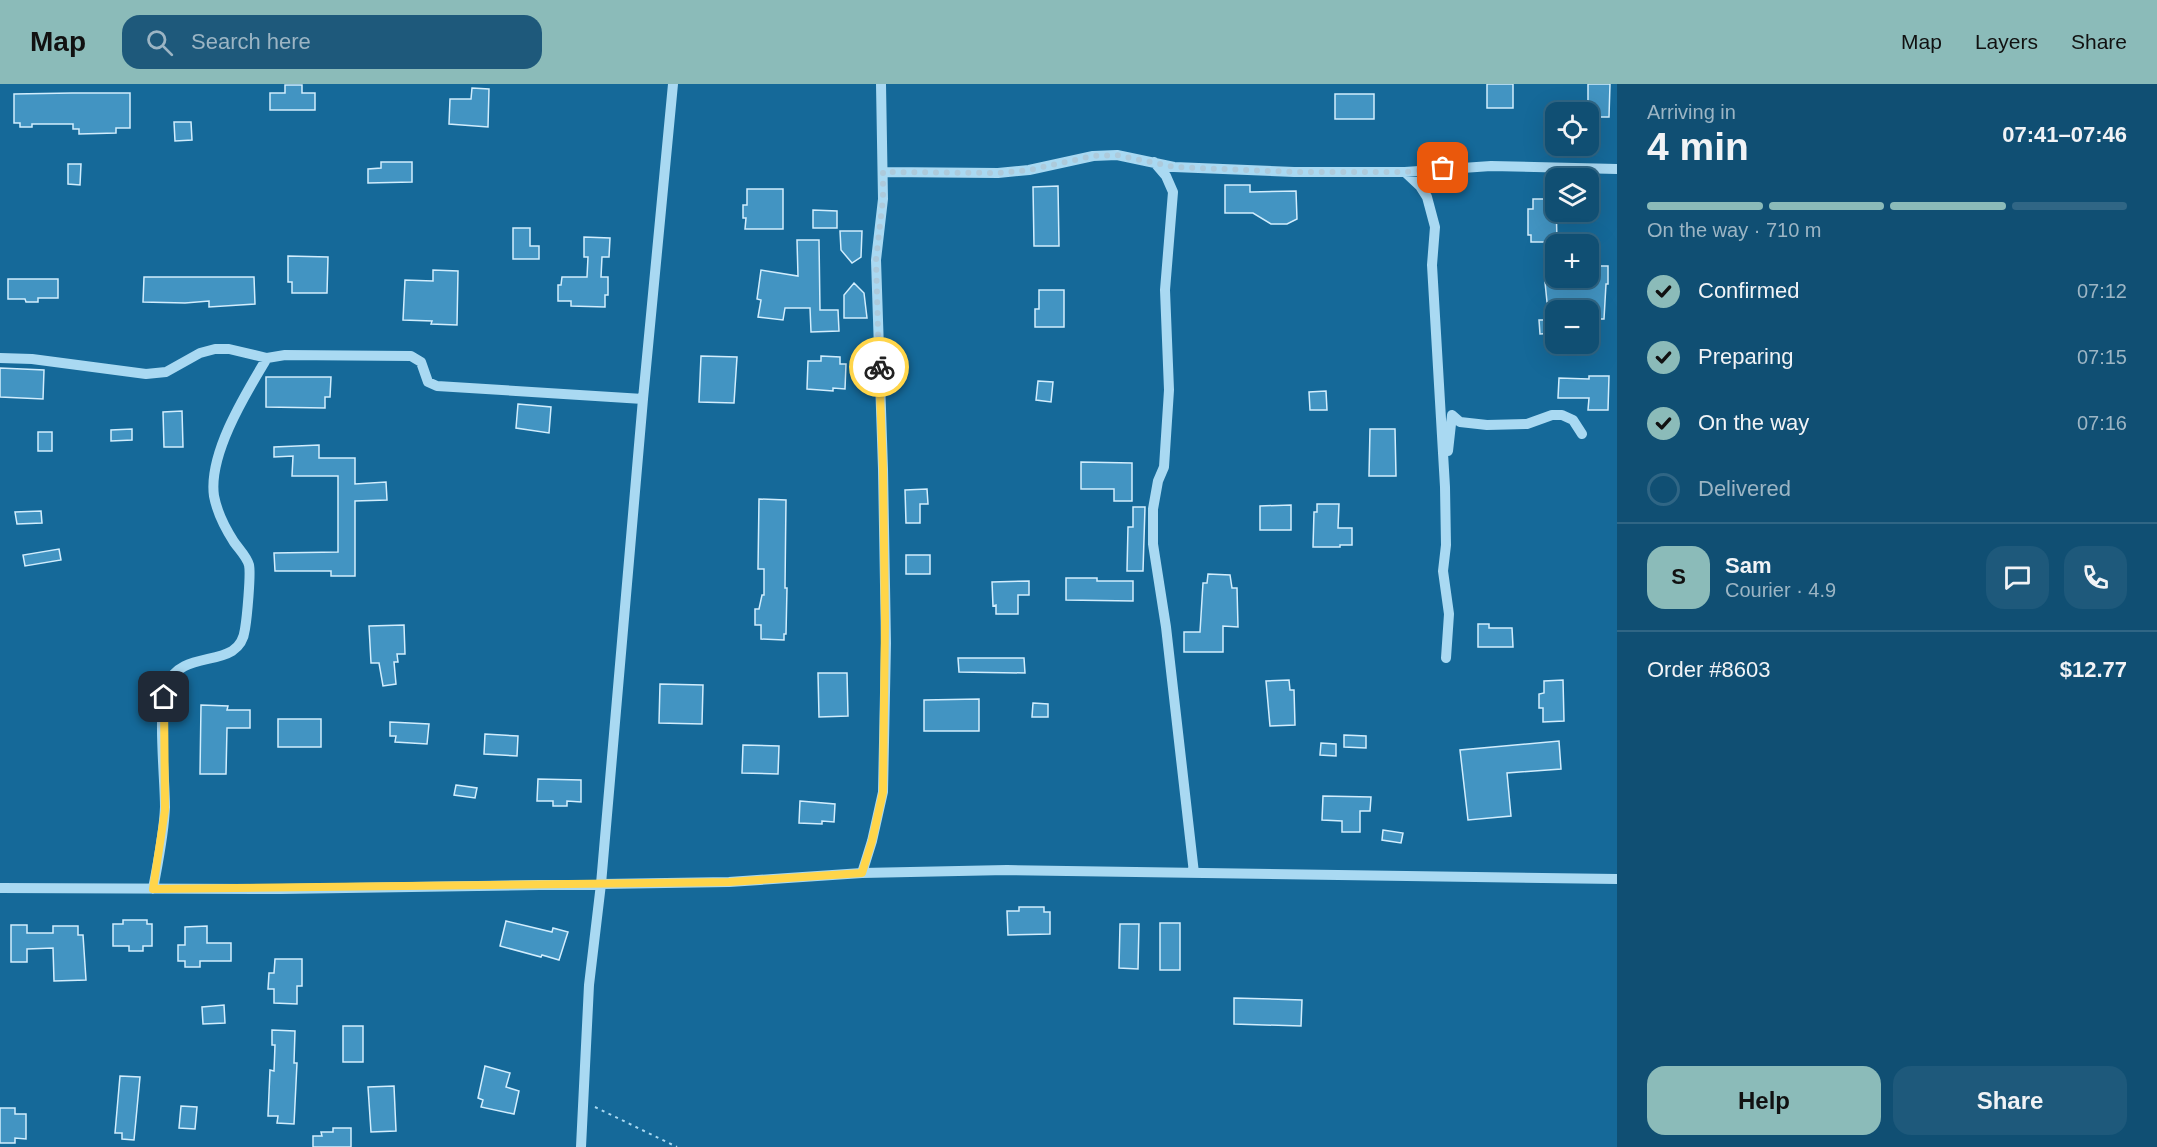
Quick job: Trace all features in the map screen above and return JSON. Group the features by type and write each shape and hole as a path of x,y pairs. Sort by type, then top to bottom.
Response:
{"street":[{"path":"580,1147 589,986 601,884 673,84"},
{"path":"862,873 883,792 885,631 883,469 876,260 883,199 881,84"},
{"path":"883,172 998,173 1029,170 1093,156 1117,155 1174,167 1294,172 1405,172 1491,166 1617,169"},
{"path":"1154,162 1166,176 1173,192 1165,290 1170,375 1164,467 1158,481 1153,509 1153,544 1166,627 1194,873"},
{"path":"1405,172 1420,186 1427,197 1435,227 1432,265 1445,487 1446,545 1443,571 1449,614 1446,658"},
{"path":"0,358 32,359 146,374 166,372 200,353 215,349 229,349 267,358 285,355 411,356 421,362 428,382 438,386 643,399"},
{"path":"153,889 165,810 163,718 166,687 176,670 210,657 231,653 241,644 245,630 249,564 221,518 214,498 213,478 222,447 247,390 267,358"},
{"path":"1445,487 1452,415 1460,422 1487,425 1527,424 1552,415 1562,415 1573,420 1582,434"},
{"path":"0,888 153,889 729,882 862,873 1007,870 1617,879"}],"path":[{"path":"584,1102 677,1147"}],"building":[{"path":"1487,84 1513,84 1513,108 1487,108"},
{"path":"1588,84 1610,84 1609,117 1599,117 1599,102 1588,102"},
{"path":"285,85 302,85 302,93 315,93 315,110 270,110 270,93 285,93"},
{"path":"472,88 489,89 488,127 449,124 450,99 471,99"},
{"path":"130,93 130,128 116,128 116,133 79,134 79,129 73,129 73,124 32,124 32,127 20,127 20,123 14,123 14,94"},
{"path":"1335,94 1374,94 1374,119 1335,119"},
{"path":"174,122 191,122 192,140 175,141"},
{"path":"381,162 412,162 412,182 368,183 368,169 381,168"},
{"path":"68,164 81,164 80,185 68,184"},
{"path":"1225,185 1250,185 1250,192 1296,191 1297,219 1287,224 1271,224 1253,213 1225,213"},
{"path":"1058,186 1059,246 1034,246 1033,187"},
{"path":"747,189 783,189 783,229 745,229 746,218 743,218 743,205 747,205"},
{"path":"1533,199 1545,199 1545,222 1557,222 1557,234 1545,234 1545,242 1531,242 1531,235 1528,235 1528,209 1533,209"},
{"path":"813,210 837,211 837,228 813,228"},
{"path":"513,228 530,228 530,246 539,246 539,259 513,259"},
{"path":"840,231 862,231 861,257 852,263 841,250"},
{"path":"584,237 610,238 609,257 602,257 601,277 608,277 605,307 571,306 571,301 558,301 558,285 561,285 562,277 587,277 588,257 584,257"},
{"path":"797,240 819,240 820,310 838,310 839,331 811,332 810,308 785,308 783,320 758,317 761,300 757,299 761,270 798,276"},
{"path":"288,256 328,257 327,293 292,293 292,282 288,282"},
{"path":"1599,266 1608,266 1604,319 1599,319 1599,300 1547,300 1546,288 1599,288"},
{"path":"433,270 458,271 457,325 403,320 405,280 433,281"},
{"path":"144,277 254,277 255,304 209,307 209,301 143,302"},
{"path":"8,279 58,279 58,298 38,298 38,302 8,299"},
{"path":"854,283 864,293 867,318 844,318 844,295"},
{"path":"1039,290 1064,290 1064,327 1035,327 1035,309 1039,309"},
{"path":"1539,320 1545,320 1545,334 1540,334"},
{"path":"701,356 737,357 734,403 699,402"},
{"path":"821,356 840,357 840,364 846,364 845,389 833,388 833,391 807,389 808,361 821,361"},
{"path":"0,368 44,370 43,399 0,397"},
{"path":"1589,376 1609,376 1608,410 1588,410 1589,398 1558,398 1559,378 1589,379"},
{"path":"266,377 331,377 330,397 325,397 325,408 266,407"},
{"path":"1038,381 1053,382 1051,402 1036,400"},
{"path":"1326,391 1327,410 1310,410 1309,392"},
{"path":"518,404 551,407 549,433 516,428"},
{"path":"182,411 183,447 164,447 163,412"},
{"path":"132,429 132,440 111,441 111,430"},
{"path":"1370,429 1395,429 1396,476 1369,476"},
{"path":"38,432 52,432 52,451 38,451"},
{"path":"319,445 319,458 355,458 355,484 386,482 387,500 355,501 355,576 331,576 331,571 275,571 274,553 338,552 338,476 292,476 293,456 274,457 274,447"},
{"path":"1081,462 1132,463 1132,501 1114,501 1114,489 1081,489"},
{"path":"927,489 928,504 920,504 920,523 906,523 905,490"},
{"path":"759,499 786,500 785,588 787,588 784,640 761,639 761,625 755,625 755,609 759,609 762,595 764,595 764,569 758,569"},
{"path":"1317,504 1339,504 1338,528 1352,528 1352,545 1313,547 1314,512 1317,512"},
{"path":"1291,505 1291,530 1260,530 1260,506"},
{"path":"1133,507 1145,507 1143,571 1127,571 1128,527 1133,527"},
{"path":"41,511 42,523 17,524 15,512"},
{"path":"59,549 61,560 25,566 23,555"},
{"path":"906,555 930,555 930,574 906,574"},
{"path":"1208,574 1230,575 1232,588 1237,588 1238,627 1223,626 1223,652 1184,652 1184,632 1200,632 1203,583 1207,583"},
{"path":"1066,578 1133,581 1133,601 1066,600"},
{"path":"1029,581 1029,595 1018,595 1018,614 996,614 996,605 993,606 992,582"},
{"path":"1478,624 1489,624 1489,628 1512,628 1513,647 1478,647"},
{"path":"404,625 405,654 397,654 398,662 394,662 396,684 383,686 379,663 371,663 369,626"},
{"path":"958,658 1024,658 1025,673 959,672"},
{"path":"818,673 847,673 848,716 819,717"},
{"path":"1289,680 1290,690 1294,690 1295,725 1270,726 1266,681"},
{"path":"1563,680 1564,721 1543,722 1543,708 1539,708 1539,694 1544,693 1544,681"},
{"path":"660,684 703,685 702,724 659,723"},
{"path":"979,699 979,731 924,731 924,700"},
{"path":"1033,703 1048,704 1048,717 1032,717"},
{"path":"201,705 228,706 227,710 250,710 250,728 227,728 226,774 200,774"},
{"path":"278,719 321,719 321,747 278,747"},
{"path":"390,722 429,724 427,744 395,742 396,736 390,736"},
{"path":"485,734 518,736 517,756 484,754"},
{"path":"1344,735 1366,736 1366,748 1344,747"},
{"path":"1559,741 1561,769 1507,773 1511,816 1468,820 1460,750"},
{"path":"1321,743 1336,744 1336,756 1320,755"},
{"path":"743,745 779,746 778,774 742,773"},
{"path":"538,779 581,780 581,802 567,801 567,806 553,806 553,801 537,801"},
{"path":"456,785 477,788 475,798 454,795"},
{"path":"1323,796 1371,797 1370,811 1360,811 1360,832 1342,832 1342,821 1322,820"},
{"path":"800,801 835,804 834,822 799,823"},
{"path":"1383,830 1403,833 1401,843 1382,840"},
{"path":"1019,907 1044,907 1044,912 1050,912 1050,934 1008,935 1007,911 1019,911"},
{"path":"123,920 147,920 147,924 152,924 152,946 143,946 143,951 129,951 129,946 113,946 113,924 123,924"},
{"path":"506,921 552,932 553,928 568,932 559,960 500,946"},
{"path":"1160,923 1180,923 1180,970 1160,970"},
{"path":"1120,924 1139,924 1138,969 1119,968"},
{"path":"11,925 27,925 27,933 53,933 53,926 78,926 78,935 83,935 86,980 54,981 53,948 27,949 27,962 11,962"},
{"path":"207,926 207,943 231,943 231,961 200,961 200,967 185,967 185,961 178,961 178,945 185,945 185,927"},
{"path":"275,959 302,959 302,986 297,986 297,1004 274,1003 274,989 268,989 269,973 274,973"},
{"path":"1234,998 1302,1000 1301,1026 1234,1024"},
{"path":"224,1005 225,1023 203,1024 202,1007"},
{"path":"343,1026 363,1026 363,1062 343,1062"},
{"path":"272,1030 295,1031 294,1063 297,1063 294,1124 277,1123 278,1116 268,1116 270,1070 274,1071 275,1045 272,1045"},
{"path":"485,1066 510,1073 506,1087 519,1091 514,1114 481,1107 483,1100 478,1098"},
{"path":"120,1076 140,1077 134,1140 122,1139 122,1133 115,1133"},
{"path":"394,1086 396,1131 371,1132 368,1087"},
{"path":"181,1106 197,1107 195,1129 179,1128"},
{"path":"0,1108 15,1108 15,1114 26,1114 26,1139 15,1138 15,1143 0,1143"},
{"path":"333,1128 351,1128 351,1147 313,1147 313,1136 322,1136 321,1132 333,1132"}],"way so far":[{"path":"879,367 876,260 883,199 883,172 998,173 1029,170 1093,156 1117,155 1174,167 1294,172 1405,172 1443,168"}],"route":[{"path":"164,697 165,810 153,889 729,882 862,873 883,792 885,621 879,367"}]}
